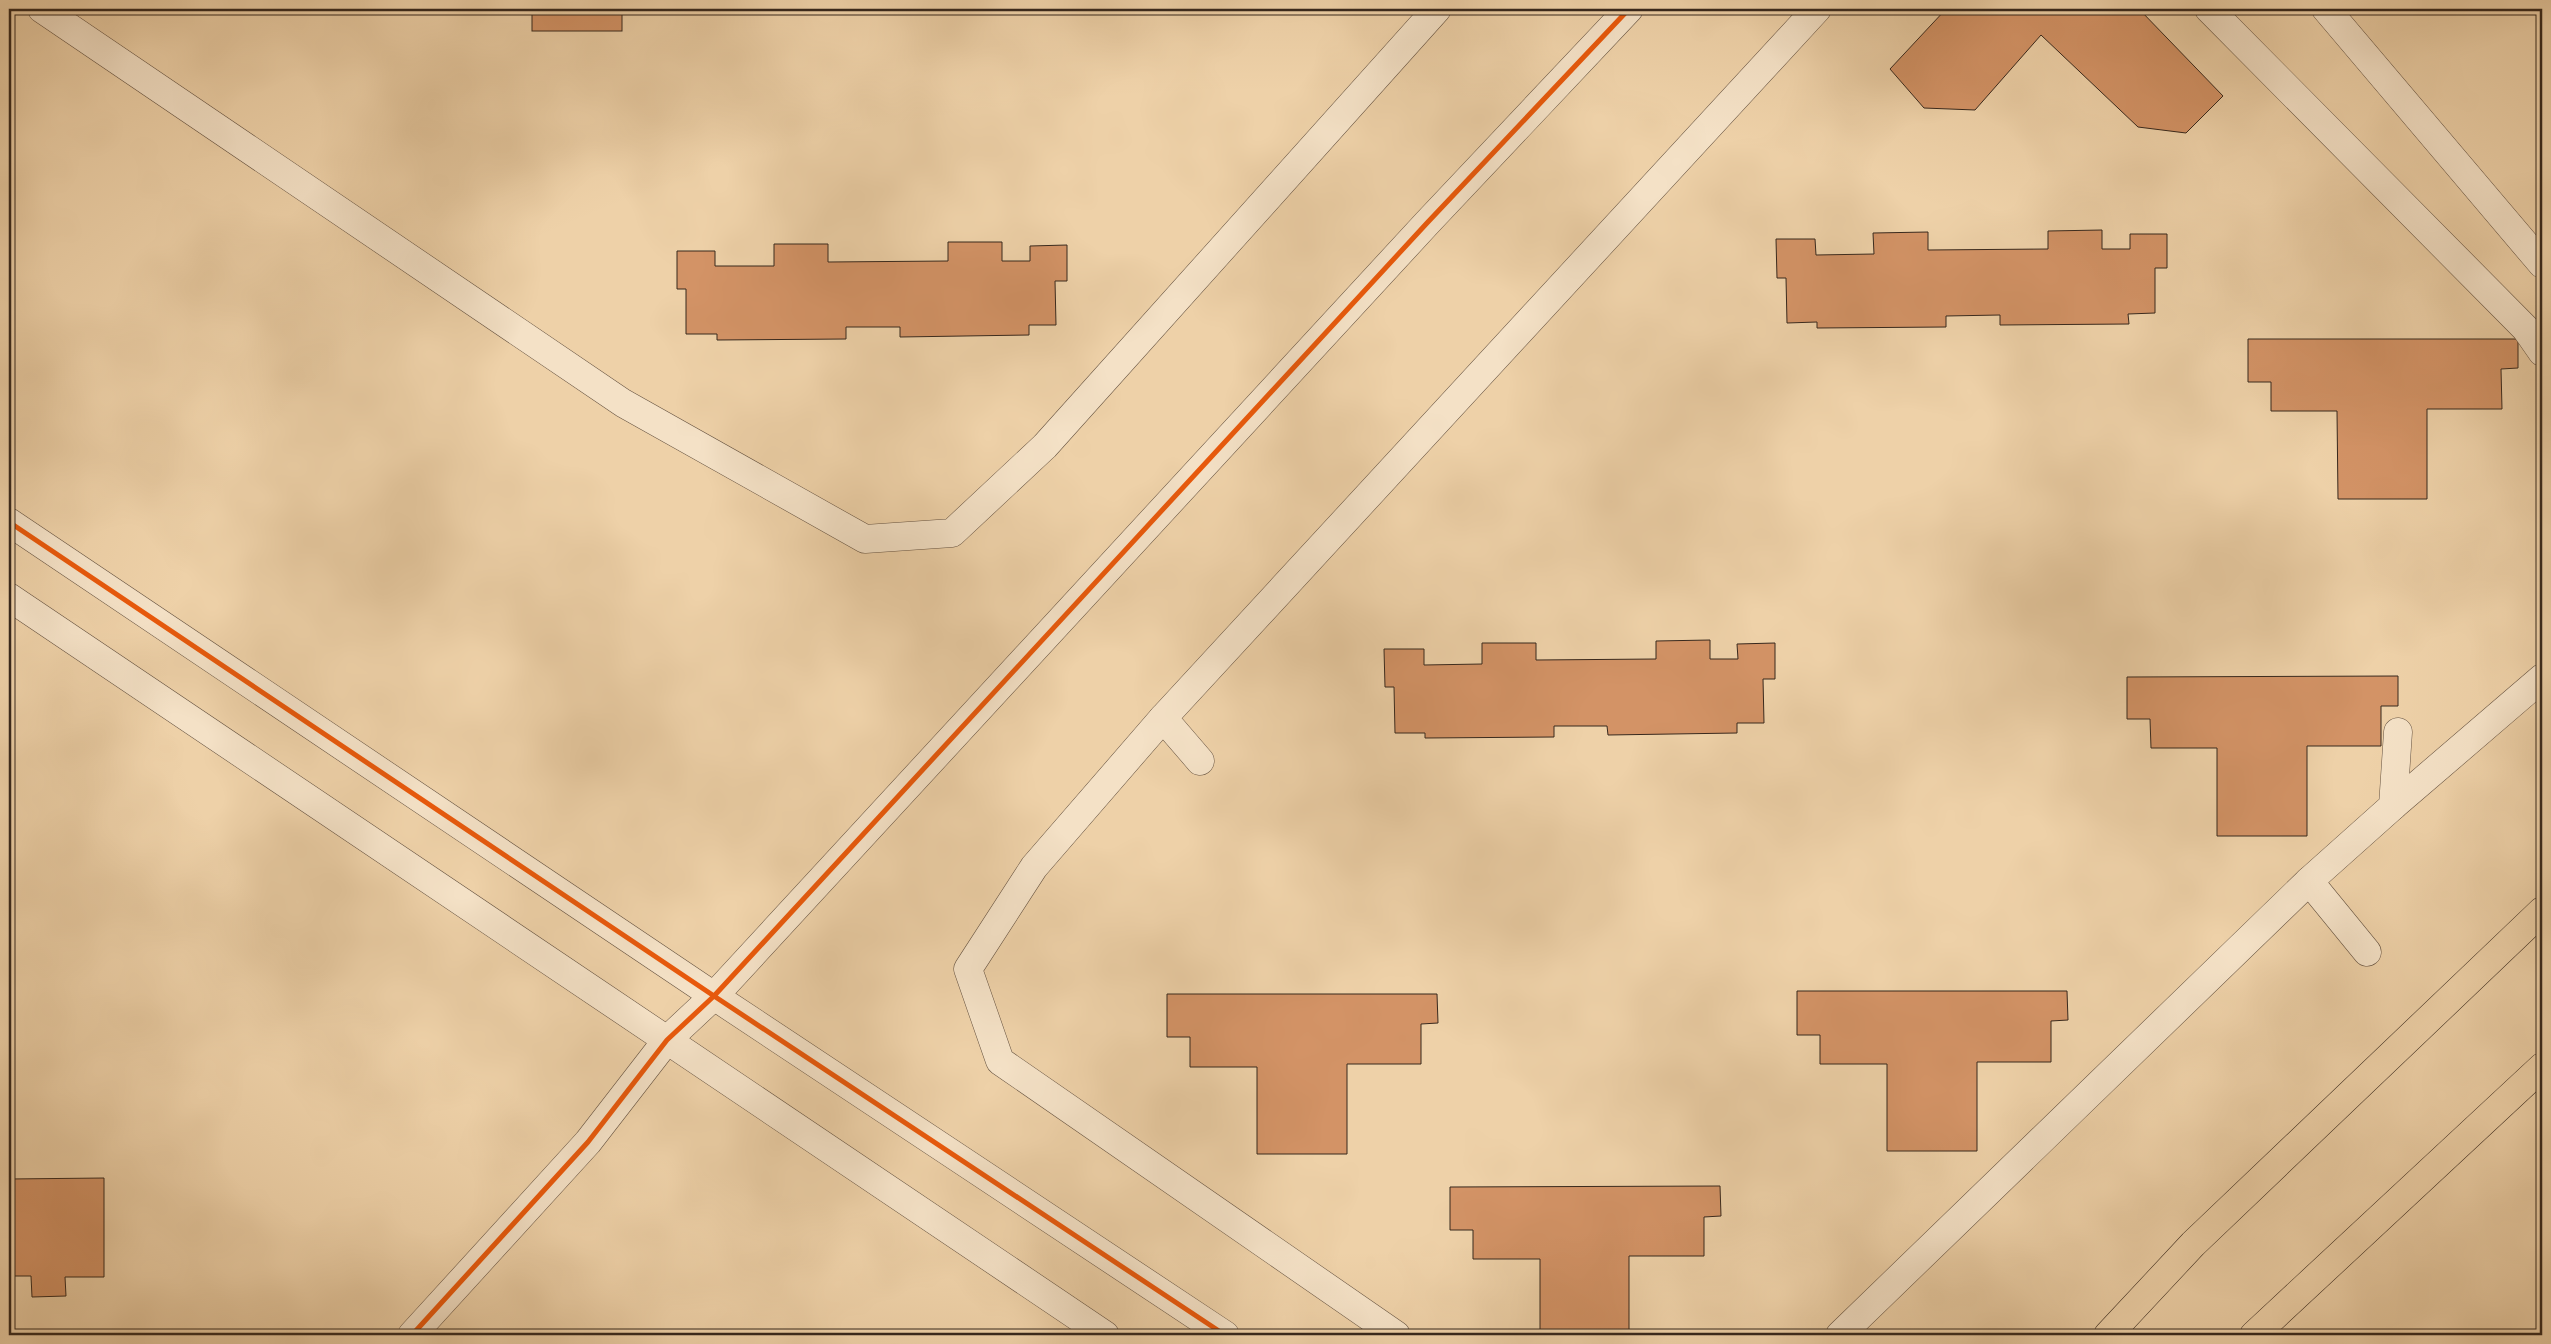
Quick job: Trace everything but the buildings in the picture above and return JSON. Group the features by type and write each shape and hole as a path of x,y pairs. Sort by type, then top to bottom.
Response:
{"main road":[{"path":"2108,1335 2193,1244 2542,911"},
{"path":"2254,1335 2542,1067"}],"street":[{"path":"42,9 623,403 865,539 952,533 1045,446 1437,9"},
{"path":"1396,1335 1000,1061 968,969 1034,867 1163,718 1817,9"},
{"path":"2209,9 2526,329 2542,352"},
{"path":"2326,9 2542,264"},
{"path":"412,1335 588,1142 667,1040 714,996 1619,12"},
{"path":"9,522 714,996 1225,1335"},
{"path":"9,597 1105,1335"},
{"path":"1840,1335 2310,881 2393,806 2542,678"},
{"path":"1163,718 1200,761"},
{"path":"2393,806 2398,732"},
{"path":"2310,881 2367,952"}],"cycle path":[{"path":"412,1335 588,1142 667,1040 714,996 1427,223 1629,9"},
{"path":"9,522 714,996 1225,1335"}]}
